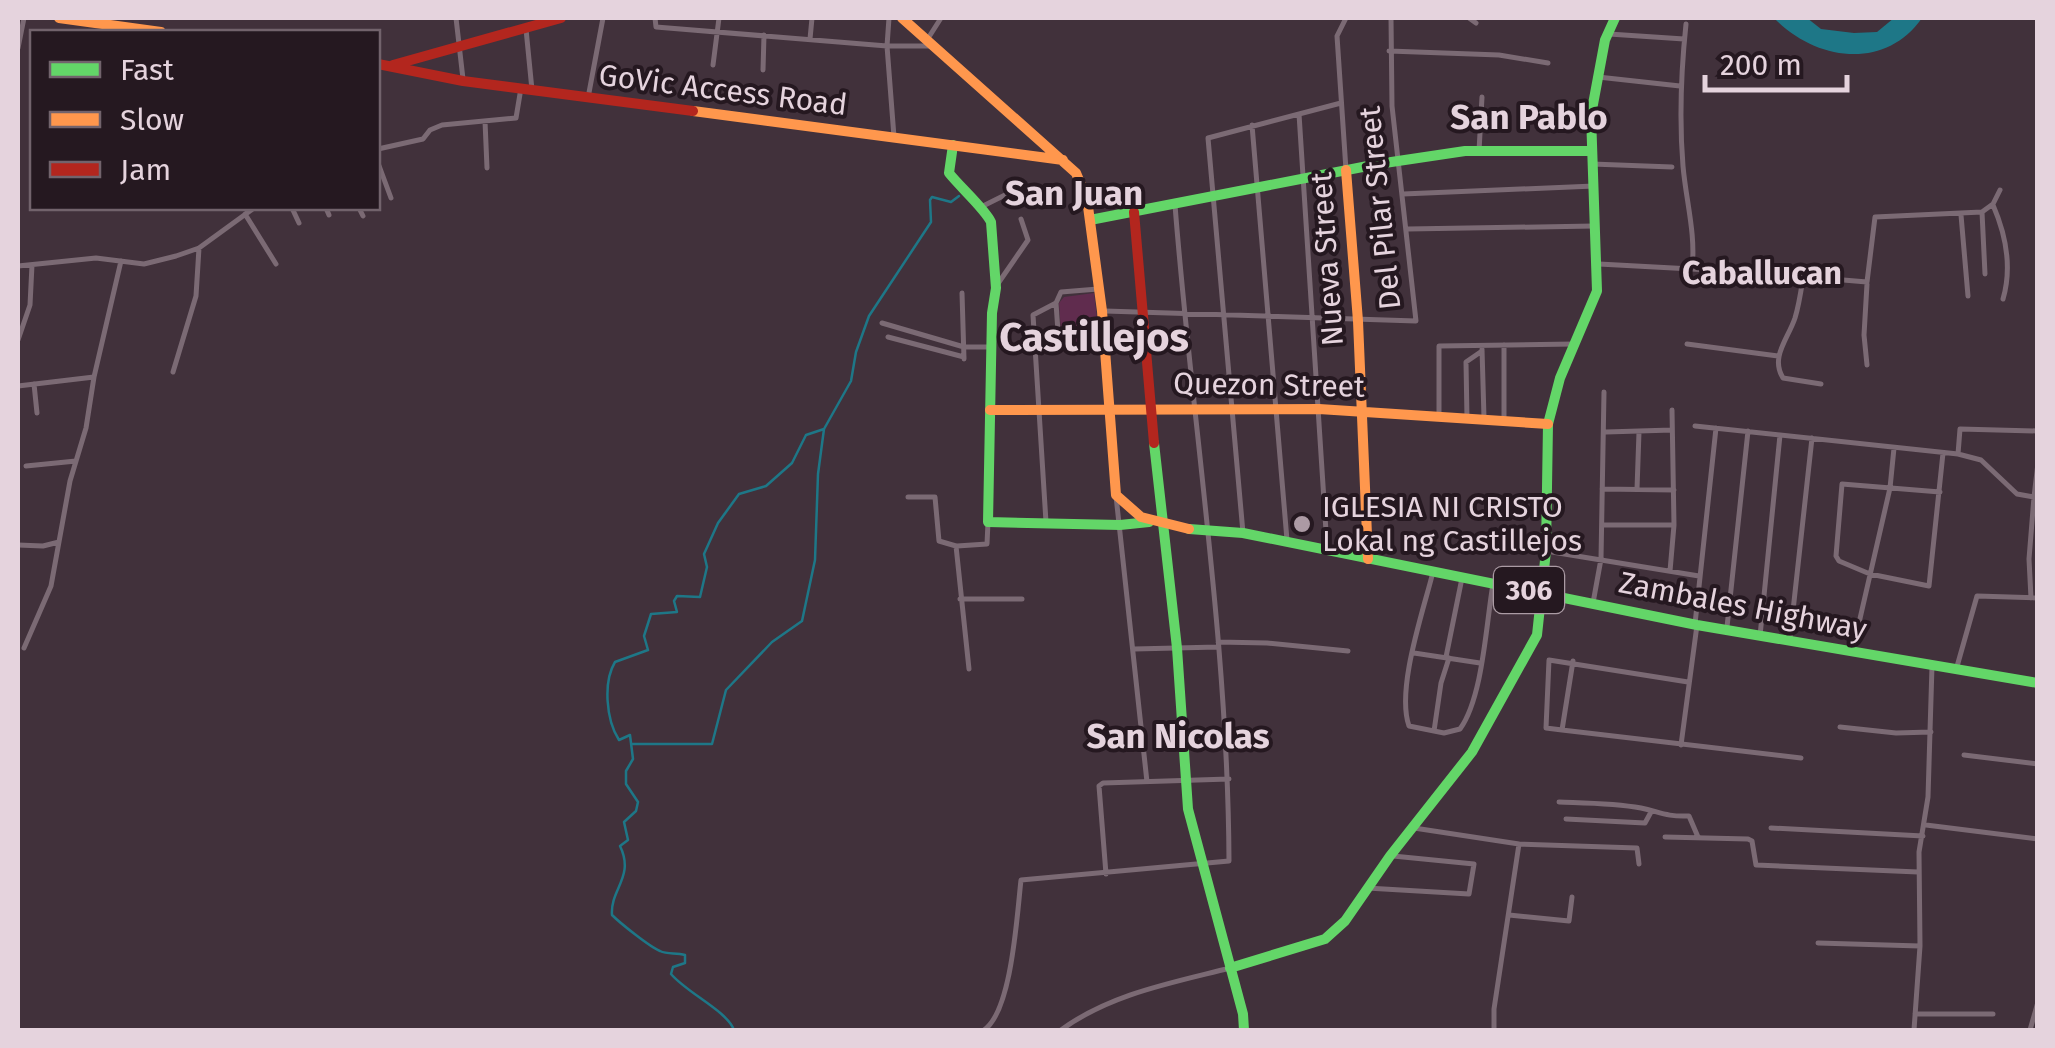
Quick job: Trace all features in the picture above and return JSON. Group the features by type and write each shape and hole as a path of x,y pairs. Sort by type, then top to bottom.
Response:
{"main road":[{"path":"59,18 141,30"},
{"path":"390,66 557,18"},
{"path":"902,18 1063,160 1083,186 1102,311 1116,495"},
{"path":"1230,968 1325,940 1345,920 1472,752 1537,635 1546,551 1548,424 1574,344 1597,290 1591,115 1612,19"},
{"name":"GoVic Access Road","path":"380,64 464,81 1063,160"},
{"path":"953,145 949,173 991,222 996,288 991,346 988,522 1120,526 1149,522"},
{"path":"1090,220 1399,162 1480,151 1592,150"},
{"name":"Nueva Street","path":"1346,170 1358,321 1368,559"},
{"path":"1134,212 1150,409 1177,648 1188,809 1244,1030"},
{"name":"Quezon Street","path":"990,410 1319,409 1548,424"},
{"name":"Zambales Highway","path":"1116,495 1125,508 1162,525 1243,532 1726,630 2038,683"}],"street":[{"path":"18,48 24,18"},
{"path":"456,18 464,81"},
{"path":"588,98 603,18"},
{"path":"655,18 656,27 888,46 931,43 941,18"},
{"path":"713,65 720,18"},
{"path":"810,39 812,18"},
{"path":"888,18 894,137"},
{"name":"Nueva Street","path":"1346,18 1337,36 1346,170"},
{"name":"Del Pilar Street","path":"1102,311 1416,322 1389,50 1391,18"},
{"path":"1469,18 1476,23"},
{"path":"1686,24 1680,86 1692,269"},
{"path":"380,149 423,139 430,130 442,125 516,118 526,89 526,27"},
{"path":"1608,34 1684,38"},
{"path":"763,70 764,35"},
{"path":"1389,50 1499,54 1548,63"},
{"path":"1598,76 1680,86"},
{"path":"1480,151 1482,97"},
{"path":"1243,532 1208,138 1341,103"},
{"path":"1299,113 1328,550"},
{"path":"486,121 487,168"},
{"path":"1252,124 1288,542"},
{"path":"1592,164 1672,167"},
{"path":"380,168 391,198"},
{"path":"1403,194 1594,186"},
{"path":"1867,365 1864,335 1875,217 1982,212 1993,204 2000,190"},
{"path":"981,207 1009,193"},
{"path":"1993,204 2005,234 2007,285 2003,299"},
{"path":"984,1030 996,1018 1002,999 1014,944 1021,880 1228,861 1228,779 1218,644 1176,205"},
{"path":"18,266 96,258 144,264 199,248 251,210"},
{"path":"293,210 298,223"},
{"path":"327,210 329,215"},
{"path":"360,210 363,216"},
{"path":"1982,212 1985,274"},
{"path":"245,214 276,264"},
{"path":"1961,215 1968,296"},
{"path":"996,288 1028,240 1021,219"},
{"path":"1408,229 1597,226"},
{"path":"173,372 196,296 199,248"},
{"path":"24,648 51,586 121,261"},
{"path":"1598,264 1867,282"},
{"path":"18,340 30,304 32,265"},
{"path":"1804,278 1777,368 1783,378 1821,384"},
{"path":"1059,346 1056,303 1060,292 1098,289"},
{"path":"888,337 964,358 962,293"},
{"path":"1046,525 1033,315 1056,303"},
{"path":"882,324 964,346 991,346"},
{"path":"1034,347 1104,344"},
{"path":"1504,344 1504,422"},
{"path":"1439,416 1440,346 1574,344"},
{"path":"1687,344 1778,356"},
{"path":"1468,420 1466,362 1482,347"},
{"path":"1482,347 1484,421"},
{"path":"18,386 94,376"},
{"path":"34,384 37,413"},
{"path":"1593,604 1601,559 1604,392"},
{"path":"1670,571 1674,525 1672,410"},
{"path":"1696,426 1958,454 1981,460 2017,494 2036,498"},
{"path":"1681,745 1716,428"},
{"path":"1958,454 1960,429 2038,431"},
{"path":"1606,432 1672,430"},
{"path":"1726,630 1748,431"},
{"path":"1637,490 1639,432"},
{"path":"1760,636 1780,435"},
{"path":"1790,641 1812,438"},
{"path":"1853,652 1890,488 1894,448"},
{"path":"1940,492 1842,484 1838,562 1870,574 1930,586 1940,492 1943,453"},
{"path":"26,466 76,461"},
{"path":"1956,670 1977,596 2034,598 2029,558 2038,463"},
{"path":"1602,490 1674,490"},
{"path":"1116,495 1146,782"},
{"path":"908,497 935,496 939,541 956,546 987,544 988,522"},
{"path":"1602,525 1674,525"},
{"path":"18,545 59,542"},
{"path":"956,546 969,669"},
{"path":"1546,551 1699,576"},
{"path":"2029,558 2038,559"},
{"path":"1432,572 1405,684 1406,716 1409,726 1444,733 1460,729 1476,693 1493,584"},
{"path":"1434,731 1462,578"},
{"path":"960,599 1022,599"},
{"path":"1134,649 1266,642 1348,651"},
{"path":"1414,652 1480,663"},
{"path":"1688,682 1549,660 1546,728 1801,758"},
{"path":"1562,730 1573,662"},
{"path":"1914,1030 1920,946 1918,872 1926,824 1932,666"},
{"path":"1840,727 1931,732"},
{"path":"1964,755 2038,764"},
{"path":"1106,874 1099,786 1228,779"},
{"path":"1558,802 1626,806 1688,816 1698,837"},
{"path":"1566,819 1645,823 1651,812"},
{"path":"1926,824 2038,839"},
{"path":"1412,828 1519,844 1636,848 1639,864"},
{"path":"1772,828 1923,836"},
{"path":"1665,837 1748,839 1756,865 1918,872"},
{"path":"1494,1030 1519,844"},
{"path":"1367,888 1469,894 1474,864 1390,856"},
{"path":"1508,914 1569,921 1572,898"},
{"path":"1818,943 1920,946"},
{"path":"1061,1030 1085,1013 1139,991 1230,968"},
{"path":"2030,1030 2038,1002"},
{"path":"1915,1014 1993,1014"}],"shaded area":[{"path":"1094,293 1100,343 1062,345 1059,303 1064,297"}],"water":[{"path":"1774,18 1807,18 1821,29 1854,33 1877,32 1894,18 1922,18 1907,35 1889,46 1870,53 1850,54 1810,44"}],"waterway":[{"path":"631,744 712,744 726,690 772,642 802,621 815,560 824,429 851,381 869,316 931,222 930,200 932,197 951,202 959,196"},
{"path":"734,1030 723,1016 671,974 673,967 685,963 685,955 655,949 612,915 624,875 620,846 628,840 624,822 636,811 638,802 626,784 626,771 633,759 630,735 619,740 611,722 609,680 615,662 648,650 644,636 651,614 677,612 677,596 700,597 707,567 704,554 718,523 739,494 766,486 792,463 806,435 824,429"}],"traffic: fast":[{"path":"1230,968 1325,939 1345,921 1390,856 1472,752 1537,635 1546,551 1548,424 1560,378 1597,291 1591,115 1605,40 1615,18"},
{"path":"953,145 949,173 991,222 996,288 992,313 988,522 1149,522"},
{"path":"1090,220 1465,151 1591,151"},
{"path":"1154,443 1177,648 1188,809 1244,1030"},
{"path":"1189,529 1243,533 1697,625 2038,683"}],"traffic: slow":[{"path":"59,18 146,30"},
{"path":"902,18 1076,173 1087,199 1102,311 1116,495 1141,517 1189,529"},
{"path":"693,111 1063,160"},
{"path":"1346,170 1358,321 1368,559"},
{"path":"990,410 1319,409 1548,424"}],"traffic: jam":[{"path":"393,65 561,18"},
{"path":"380,64 463,81 693,111"},
{"path":"1134,212 1154,443"}],"place":[{"name":"IGLESIA NI CRISTO Lokal ng Castillejos","path":"1302,524"}],"district":[{"name":"San Pablo","path":"1529,117"},
{"name":"San Juan","path":"1074,193"},
{"name":"Caballucan","path":"1762,273"},
{"name":"Castillejos","path":"1094,337"},
{"name":"San Nicolas","path":"1178,736"}]}
